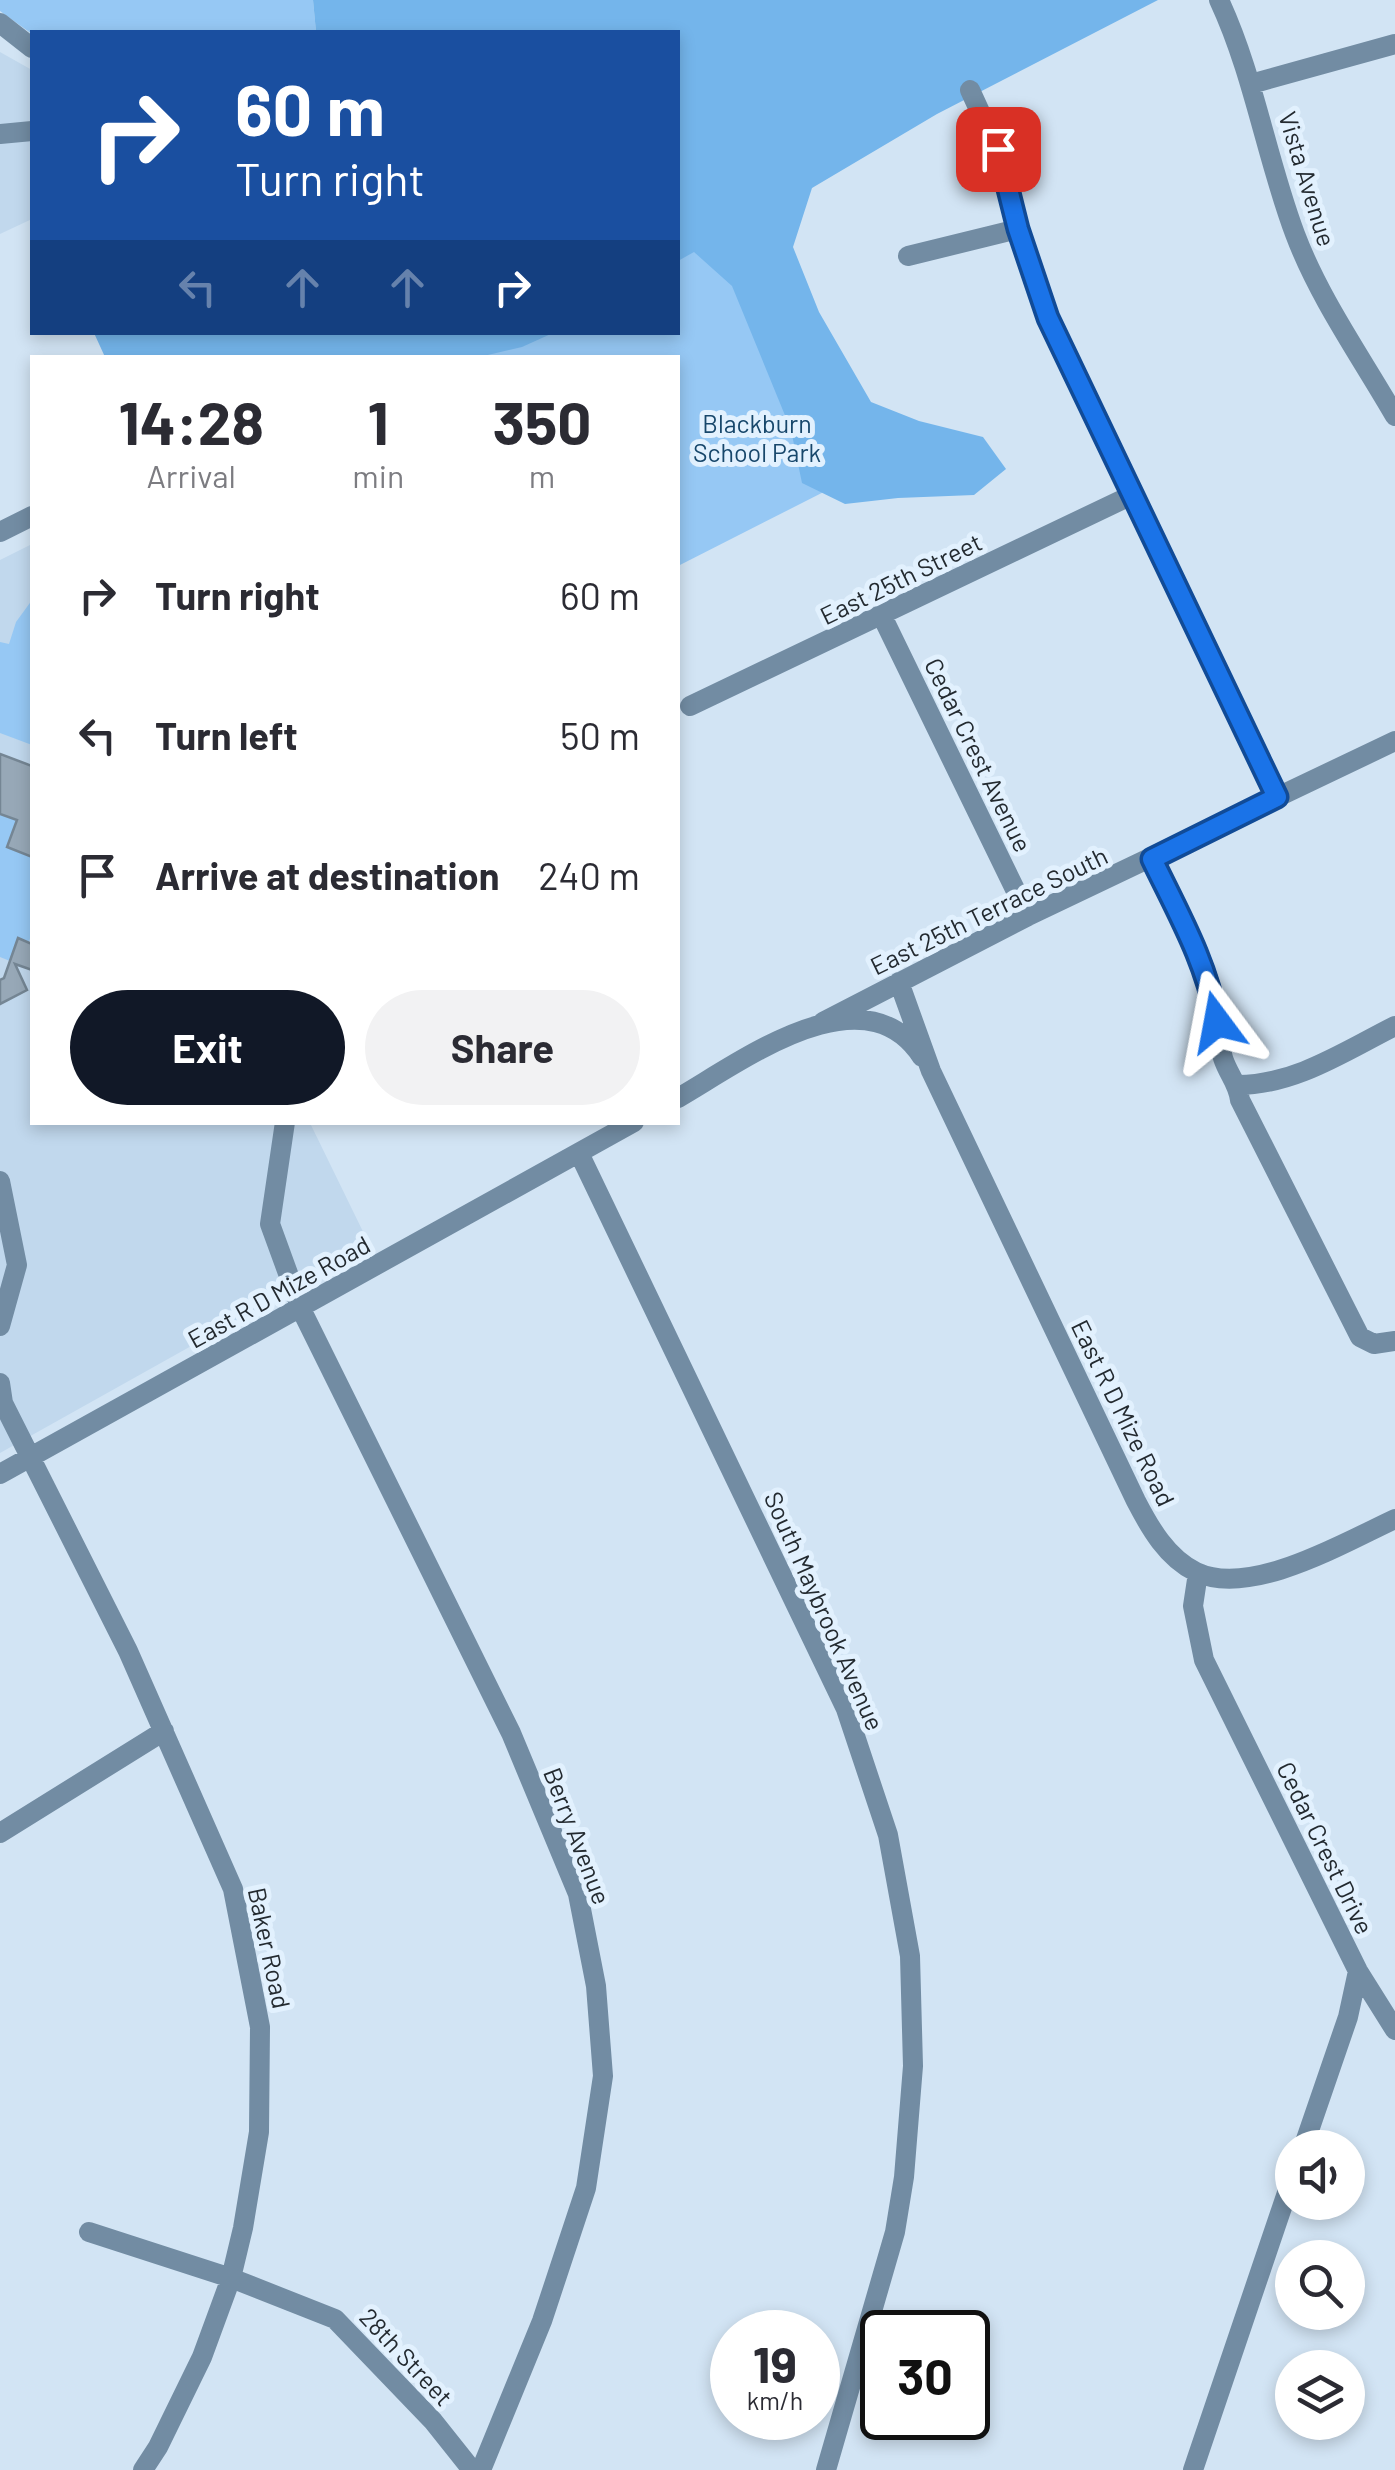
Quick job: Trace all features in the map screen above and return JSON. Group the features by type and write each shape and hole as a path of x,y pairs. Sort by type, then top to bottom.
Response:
{"street":[{"name":"Vista Avenue","path":"1219,0 1251,84 1294,232 1308,265 1395,416"},
{"path":"0,23 30,46"},
{"path":"1251,84 1395,44"},
{"path":"970,90 998,149 1018,229 1048,318 1277,797"},
{"path":"0,134 30,131"},
{"path":"908,256 1018,229"},
{"name":"East 25th Street","path":"690,706 1132,495"},
{"path":"0,532 30,517"},
{"name":"Cedar Crest Avenue","path":"882,616 1028,916"},
{"name":"East 25th Terrace South","path":"823,1022 1028,916 1395,742"},
{"path":"1152,859 1198,951 1211,990 1222,1056 1228,1074 1238,1085 1240,1100 1360,1337 1374,1344 1395,1340"},
{"name":"East R D Mize Road","path":"899,982 932,1071 1136,1501 1166,1548 1198,1574"},
{"name":"East R D Mize Road","path":"680,1097 790,1035 823,1022 854,1019 877,1022 900,1032 932,1071"},
{"path":"1238,1085 1263,1085 1300,1074 1395,1026"},
{"name":"Berry Avenue","path":"284,1125 270,1224 302,1308 511,1733 578,1894 596,1986 603,2076 586,2188 542,2321 481,2470"},
{"name":"East R D Mize Road","path":"0,1474 629,1125"},
{"name":"South Maybrook Avenue","path":"580,1153 846,1709 888,1835 910,1956 913,2066 904,2177 890,2248 826,2470"},
{"path":"0,1180 17,1265 0,1326"},
{"name":"Baker Road","path":"0,1382 3,1404 128,1650 233,1889 260,2027 258,2132 231,2278 202,2357 143,2470"},
{"path":"1198,1574 1250,1577 1272,1573 1395,1518"},
{"name":"Cedar Crest Drive","path":"1198,1574 1193,1606 1204,1660 1358,1970 1348,2017 1309,2130"},
{"path":"0,1833 164,1730"},
{"path":"1358,1970 1395,2030"},
{"path":"1193,2470 1278,2220"},
{"name":"28th Street","path":"89,2232 231,2278 335,2319 433,2421 472,2470"}],"shaded area":[{"path":"313,0 1158,0 937,114 812,188 793,247 819,312 871,402 919,421 983,437 1006,469 974,495 845,504 802,483 791,430 732,286 694,252 680,260 680,30 316,30"},
{"path":"0,52 30,69 30,220 0,234"},
{"path":"95,335 549,335 522,347 488,355 104,355"},
{"path":"30,545 30,1125 311,1125 370,1246 0,1453 0,560"}],"green space":[{"path":"0,0 313,0 316,30 30,33 0,11"},
{"name":"Blackburn School Park","path":"722,210 863,472 680,565 680,355 424,355 465,335 680,335 680,230"},
{"path":"30,603 30,744 0,733 0,642 9,644 16,622"},
{"path":"0,814 17,820 7,847 30,856 30,938 29,942 18,938 10,961 0,957"}],"building":[{"path":"0,754 30,765 30,856 7,847 17,820 0,814"},
{"path":"18,938 30,943 30,969 15,964 27,990 0,1004 0,980"}],"route":[{"path":"998,149 1018,229 1048,318 1277,797 1152,859 1198,951 1217,1022"}]}
